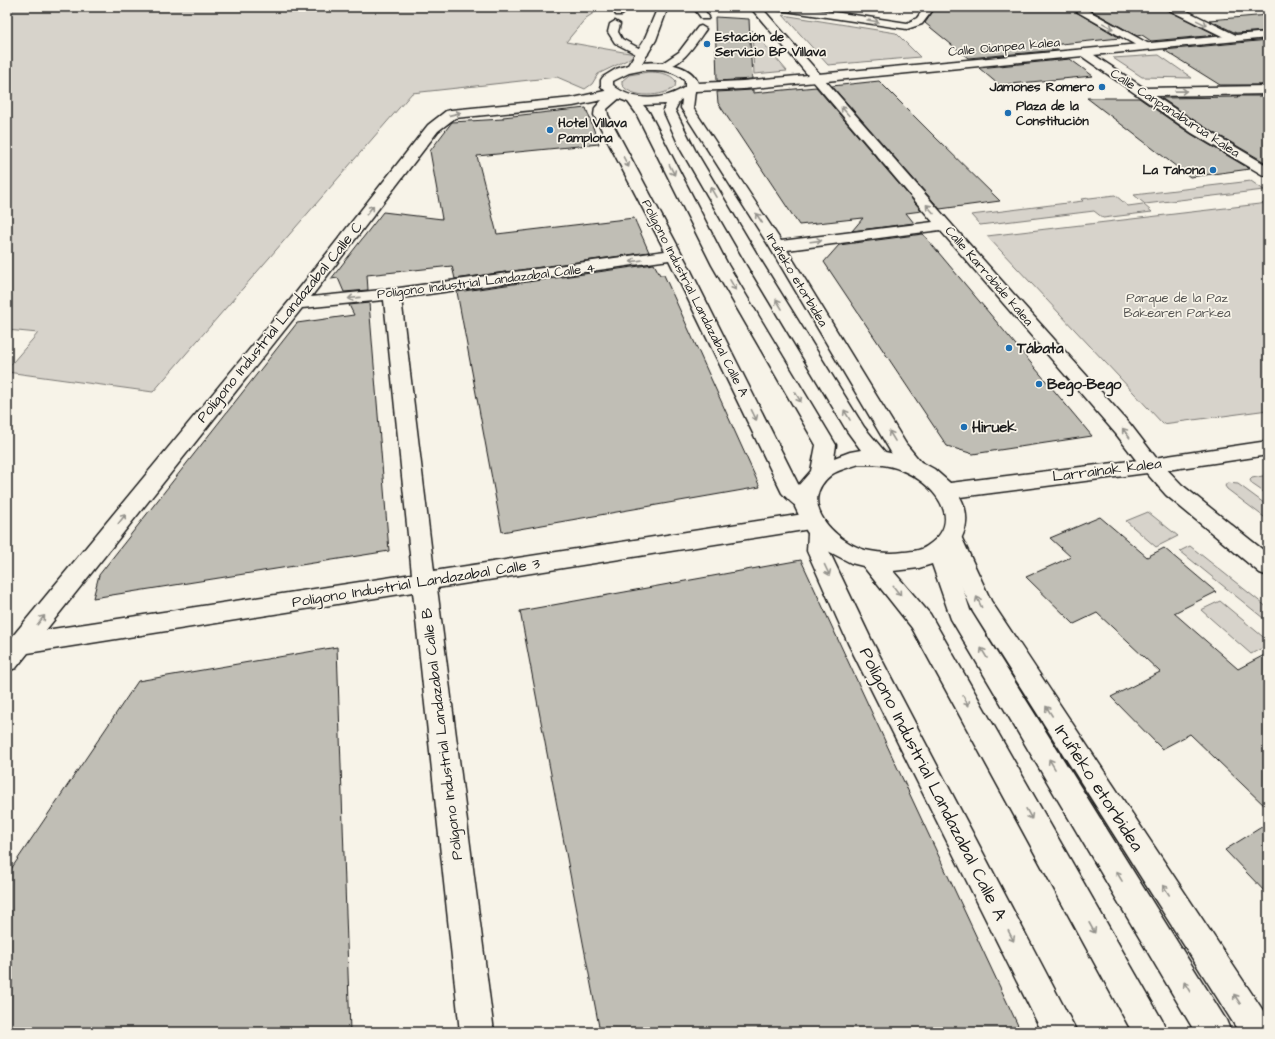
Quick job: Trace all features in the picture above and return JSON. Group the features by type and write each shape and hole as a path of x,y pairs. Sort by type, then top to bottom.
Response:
{"street":[{"path":"633,67 643,54 650,39 655,22 663,7"},
{"name":"Calle Karrobide kalea","path":"755,7 1123,429 1150,464 1174,490 1268,567"},
{"path":"779,7 898,25 916,24 920,22 930,7"},
{"path":"1074,7 1145,46"},
{"path":"1170,7 1234,38"},
{"name":"Calle Oianpea kalea","path":"743,85 1268,35"},
{"path":"650,39 676,69 689,77 692,82 685,92"},
{"name":"Calle Canpanaburua kalea","path":"1084,53 1197,130 1268,172"},
{"path":"743,85 711,82 676,69 656,66 633,67 615,73 608,80 607,86 642,112 720,265 826,445 821,470"},
{"name":"Polígono Industrial Landazabal Calle C","path":"14,653 298,303 433,128 451,114 621,96 654,101 685,92 743,85"},
{"path":"1142,92 1268,90"},
{"name":"Iruñeko etorbidea","path":"685,92 686,108 777,246 899,449 915,467"},
{"name":"Iruñeko etorbidea","path":"685,92 669,110 688,150 753,261 852,424 878,457"},
{"name":"Polígono Industrial Landazabal Calle A","path":"621,96 601,108 601,115 674,255 790,488 811,519 818,551 860,643 1060,1032"},
{"path":"777,246 945,226"},
{"name":"Polígono Industrial Landazabal Calle 4","path":"298,303 392,294 674,255"},
{"name":"Polígono Industrial Landazabal Calle B","path":"392,294 477,1032"},
{"name":"Larrainak kalea","path":"946,491 1150,464 1186,461 1268,448"},
{"path":"878,457 897,460 915,467 934,479 946,491 954,505 956,519 955,529 945,544 920,559 897,563 872,561 851,555 833,545 811,519 807,490 812,479 821,470 837,462 850,458 878,457"},
{"name":"Polígono Industrial Landazabal Calle 3","path":"14,653 424,582 811,519"},
{"name":"Iruñeko etorbidea","path":"945,544 959,612 1214,1032"},
{"name":"Iruñeko etorbidea","path":"945,544 981,605 1258,1032"},
{"path":"872,561 921,621 1150,1032"}],"lane":[{"path":"619,13 628,7"},
{"path":"694,7 699,9 705,16"},
{"path":"614,24 613,32 618,41 643,54"},
{"path":"676,69 675,61 691,44 701,29"}],"green space":[{"path":"7,7 603,7 586,18 566,42 635,54 627,60 598,74 592,84 585,89 557,77 412,93 153,392 7,372 7,369 38,333 7,330"},
{"path":"783,15 896,33 920,57 828,65"},
{"path":"752,30 787,71 754,74"},
{"path":"1159,55 1192,78 1142,77 1113,58"},
{"path":"648,72 670,76 676,81 675,87 663,93 648,95 633,93 622,85 622,81 629,75"},
{"path":"1251,181 1264,190 1145,204 1134,195"},
{"path":"1115,195 1128,206 1143,204 1152,212 1103,218 1094,211 980,225 971,215 1083,201 1081,199"},
{"name":"Parque de la Paz Bakearen Parkea","path":"1268,203 1268,410 1163,424 987,236"},
{"path":"1268,475 1268,495 1252,484 1250,480 1252,478"},
{"path":"1227,483 1238,484 1268,506 1268,520 1227,489 1225,486"},
{"path":"1148,512 1178,536 1156,547 1126,521"},
{"path":"1190,546 1268,608 1268,622 1180,551"},
{"path":"1220,601 1268,641 1268,645 1251,654 1201,610"}],"building":[{"path":"936,7 1068,7 1120,38 1051,45 1059,50 968,58 925,23"},
{"path":"1085,7 1161,7 1217,35 1151,41 1142,35 1137,36"},
{"path":"1268,15 1268,31 1236,33 1209,20"},
{"path":"715,17 749,19 752,79 717,81"},
{"path":"1268,40 1268,85 1220,85 1164,50"},
{"path":"1070,59 1093,76 999,85 979,68"},
{"path":"879,81 1000,201 940,209 832,86"},
{"path":"816,87 922,211 906,213 914,223 852,231 863,218 799,225 718,103 717,92 753,90 753,93"},
{"path":"1237,96 1268,96 1268,164 1203,126 1161,98 1238,97"},
{"path":"1087,98 1139,98 1191,134 1250,169 1190,177"},
{"path":"586,108 599,144 477,156 497,234 634,218 649,252 455,279 452,266 367,275 368,290 344,292 338,278 331,279 383,212 442,219 430,151 452,122 503,119 503,117"},
{"path":"923,234 1092,436 973,454 947,446 824,262 839,245"},
{"path":"654,264 660,275 664,275 760,487 502,532 457,292"},
{"path":"369,303 389,551 93,598 99,575 297,323 354,315 349,305"},
{"path":"1100,517 1147,557 1164,548 1216,592 1174,613 1238,669 1268,653 1268,809 1190,734 1162,749 1111,697 1160,672 1097,613 1074,624 1026,577 1071,557 1050,538"},
{"path":"801,560 1021,1032 600,1032 520,611"},
{"path":"337,647 350,1032 7,1032 7,875 138,681"},
{"path":"1268,823 1268,895 1225,850"}],"place":[{"name":"Estación de Servicio BP Villava","path":"707,44"},
{"name":"Jamones Romero","path":"1102,87"},
{"name":"Plaza de la Constitución","path":"1008,113"},
{"name":"Hotel Villava Pamplona","path":"550,130"},
{"name":"La Tahona","path":"1213,170"},
{"name":"Tábata","path":"1009,348"},
{"name":"Bego-Bego","path":"1039,384"},
{"name":"Hiruek","path":"964,427"}]}
